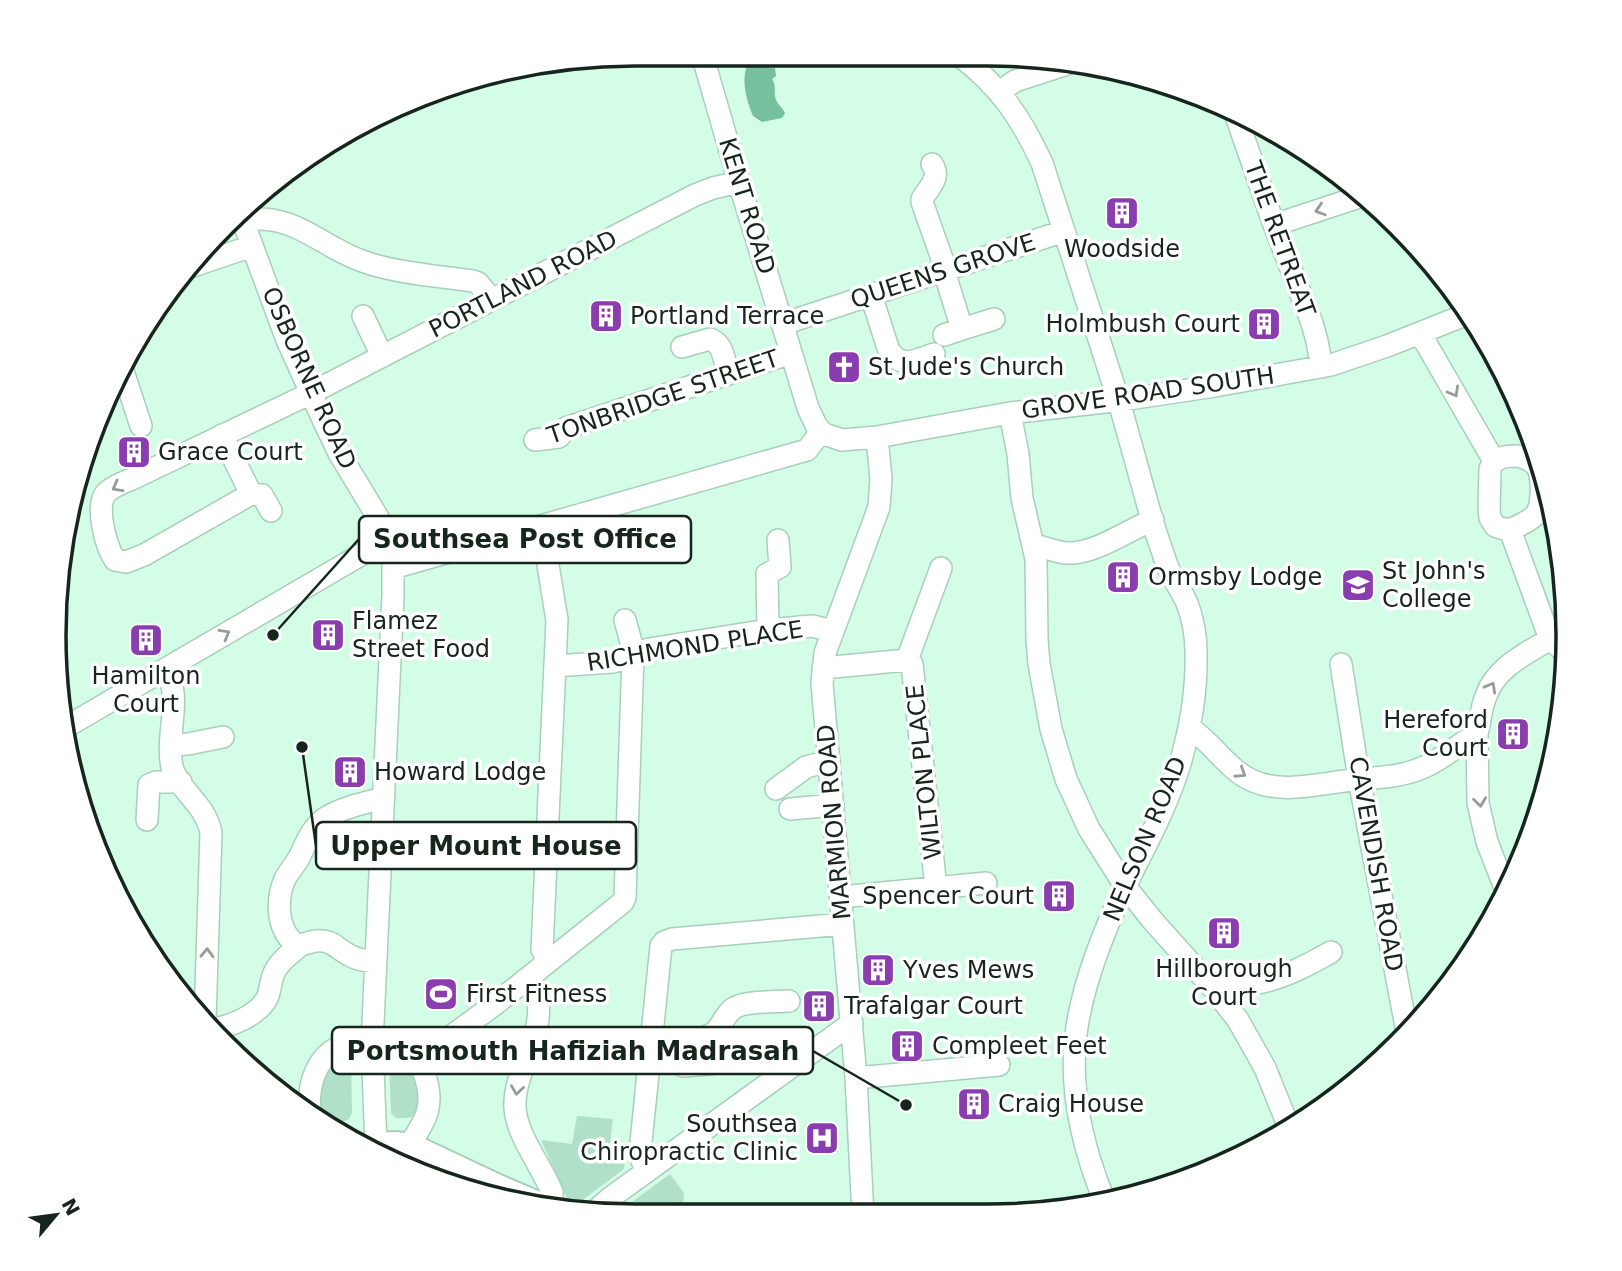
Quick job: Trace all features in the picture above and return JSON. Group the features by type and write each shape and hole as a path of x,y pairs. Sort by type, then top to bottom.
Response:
{"main road":[{"path":"382,1145 409,1146 496,1187"}],"street":[{"name":"KENT ROAD","path":"705,66 811,414 822,433"},
{"name":"NELSON ROAD","path":"973,66 1000,92 1024,127 1042,163 1118,400 1167,566 1186,602 1192,620 1196,652 1195,692 1190,729 1171,789 1125,886 1097,955 1086,986 1076,1037 1077,1103 1087,1149 1102,1193"},
{"path":"1000,92 1015,81 1049,70"},
{"name":"THE RETREAT","path":"1239,126 1311,323 1322,367"},
{"path":"932,164 936,176 922,202 945,270 946,340"},
{"name":"PORTLAND ROAD","path":"251,494 136,558 122,562 112,557 102,519 102,504 105,493 110,489 311,393 695,195 739,182"},
{"path":"1274,225 1352,199"},
{"path":"250,217 288,223 363,262 473,281 478,283 492,300"},
{"name":"OSBORNE ROAD","path":"244,223 287,340 338,453 388,539 394,568 375,962 372,1139"},
{"name":"QUEENS GROVE","path":"783,324 1064,231"},
{"path":"207,261 252,246"},
{"path":"871,295 889,351 901,362 909,362 946,340 994,319"},
{"path":"363,316 382,356"},
{"name":"GROVE ROAD SOUTH","path":"822,433 842,440 877,437 1010,413 1215,386 1322,367 1363,355 1459,317"},
{"path":"1420,333 1494,461"},
{"path":"682,347 710,339 716,341 721,347 728,374"},
{"name":"TONBRIDGE STREET","path":"535,440 559,437 566,428 792,353"},
{"path":"126,381 141,426"},
{"path":"1010,413 1018,454 1021,498 1034,545 1039,664 1061,766 1080,812 1125,886 1238,1020 1265,1068 1286,1119"},
{"path":"394,568 807,450 822,433"},
{"path":"222,435 251,494 262,495 271,512"},
{"name":"MARMION ROAD","path":"862,1204 852,1023 822,684 825,653 879,507 881,479 877,437"},
{"path":"1527,460 1518,456 1502,457 1491,463 1490,518 1495,526 1510,530 1537,513 1539,500"},
{"path":"1034,545 1067,553 1084,551 1153,520"},
{"path":"1510,530 1556,641"},
{"path":"73,723 388,539"},
{"path":"768,630 767,574 780,566 778,540"},
{"path":"548,565 557,620 542,949 548,962"},
{"path":"907,660 941,568"},
{"path":"417,1061 623,902 635,654 625,620"},
{"name":"RICHMOND PLACE","path":"555,666 612,662 677,644 768,630 812,626 833,631"},
{"path":"1501,877 1478,803 1477,734 1485,696 1494,679 1508,666 1555,647"},
{"name":"WILTON PLACE","path":"823,668 907,660 912,664 936,888"},
{"name":"CAVENDISH ROAD","path":"1341,664 1359,779 1406,1020"},
{"path":"166,669 174,691 172,768 206,815 211,833 205,1008"},
{"path":"1190,729 1204,738 1234,770 1254,781 1293,788 1404,774 1424,767 1477,734"},
{"path":"171,745 223,737"},
{"path":"776,789 806,767 829,761"},
{"path":"147,820 149,786 156,782 178,779"},
{"path":"301,945 290,940 285,931 279,904 286,876 300,856 306,840 317,825 329,816 383,798"},
{"path":"790,809 833,805"},
{"path":"841,897 986,883"},
{"path":"647,1171 640,1152 660,950 664,942 672,939 843,924"},
{"path":"223,1027 255,1011 264,1003 276,969 301,945 324,941 350,956 375,962"},
{"path":"1212,987 1257,983 1279,977 1331,952"},
{"path":"526,979 536,994 538,1012 535,1032 516,1088 516,1108 518,1123 552,1192 551,1198"},
{"path":"652,1038 680,1040 683,1066 710,1063 708,1036 718,1029 734,1008 789,1001"},
{"path":"604,1203 852,1023"},
{"path":"309,1102 314,1073 324,1058 336,1048 362,1042 400,1048 417,1061 428,1086 428,1109 409,1146"},
{"path":"856,1078 951,1075 999,1065"}],"shaded area":[{"path":"747,66 775,68 776,76 772,79 776,100 785,113 782,118 762,122 753,116 746,93"},
{"path":"343,1057 351,1059 352,1113 349,1119 342,1122 321,1110 320,1102 323,1078 334,1061"},
{"path":"392,1058 404,1064 415,1080 418,1106 411,1117 396,1118 391,1113 389,1063"},
{"path":"577,1116 613,1119 610,1144 626,1146 624,1169 581,1202 568,1201 541,1140 572,1144"},
{"path":"670,1174 684,1193 683,1204 629,1204"}],"place":[{"name":"Woodside","path":"1122,213"},
{"name":"Portland Terrace","path":"606,316"},
{"name":"Holmbush Court","path":"1264,324"},
{"name":"St Jude's Church","path":"844,367"},
{"name":"Grace Court","path":"134,452"},
{"name":"Ormsby Lodge","path":"1123,577"},
{"name":"St John's College","path":"1358,585"},
{"name":"Southsea Post Office","path":"273,635"},
{"name":"Flamez Street Food","path":"328,635"},
{"name":"Hamilton Court","path":"146,640"},
{"name":"Hereford Court","path":"1513,734"},
{"name":"Upper Mount House","path":"302,747"},
{"name":"Howard Lodge","path":"350,772"},
{"name":"Spencer Court","path":"1059,896"},
{"name":"Hillborough Court","path":"1224,933"},
{"name":"Yves Mews","path":"878,970"},
{"name":"First Fitness","path":"441,994"},
{"name":"Trafalgar Court","path":"819,1006"},
{"name":"Compleet Feet","path":"907,1046"},
{"name":"Craig House","path":"974,1104"},
{"name":"Portsmouth Hafiziah Madrasah","path":"906,1105"},
{"name":"Southsea Chiropractic Clinic","path":"822,1138"}]}
